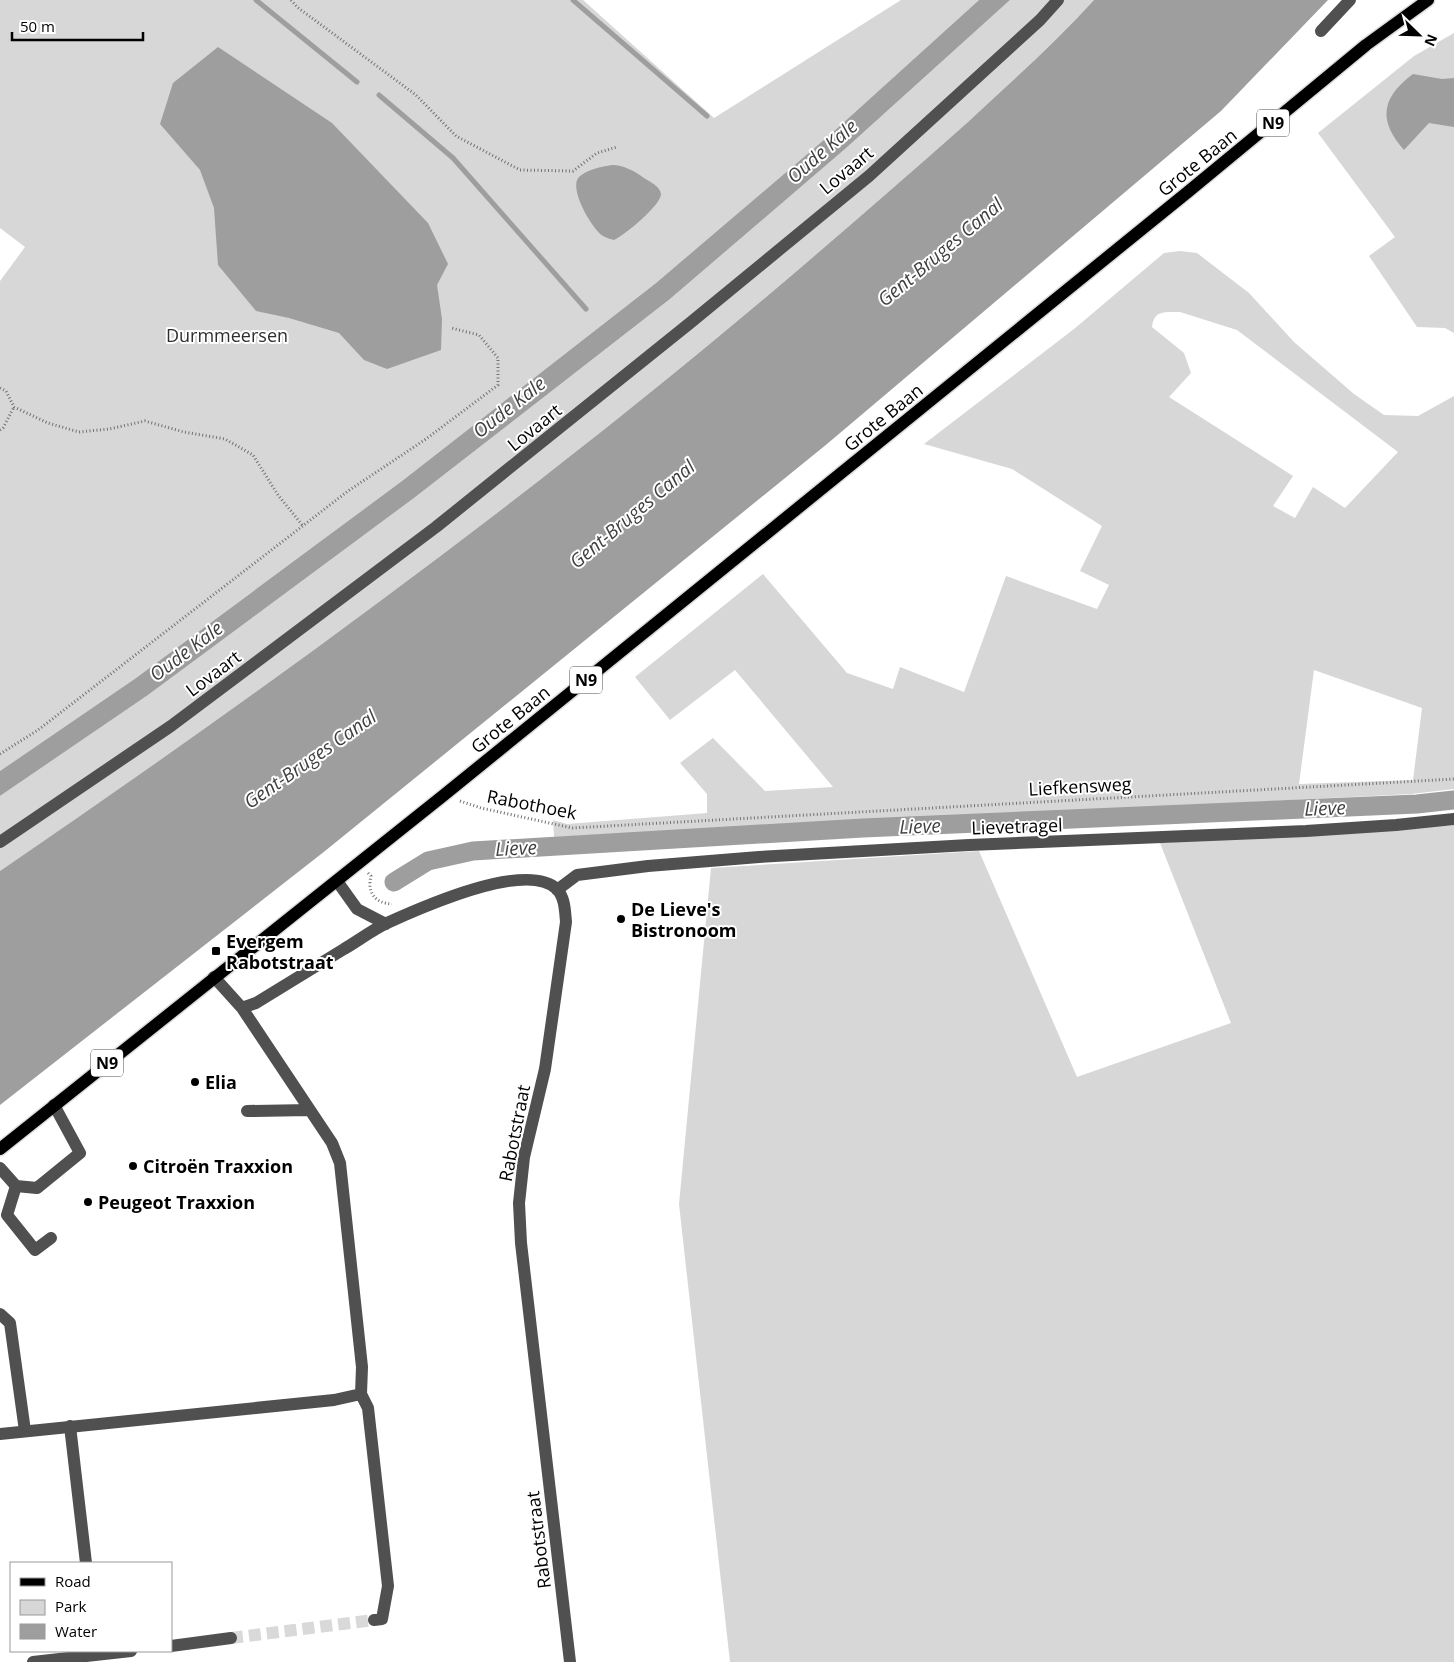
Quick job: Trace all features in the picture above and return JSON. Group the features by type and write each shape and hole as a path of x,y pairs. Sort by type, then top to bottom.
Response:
{"main road":[{"name":"Grote Baan","path":"360,862 1211,174 1366,45 1428,0"},
{"name":"N9","path":"0,1149 360,862"}],"street":[{"name":"Lovaart","path":"0,842 171,726 444,521 682,330 869,176 1040,20 1058,0"},
{"path":"1321,30 1350,0"},
{"name":"Lievetragel","path":"557,890 577,875 704,862 959,846 1326,829 1454,819"},
{"path":"242,1008 256,1002 386,924 486,885 536,880 557,890"},
{"path":"337,881 357,909 386,924"},
{"name":"Rabotstraat","path":"557,890 565,906 566,922 545,1069 524,1157 519,1203 521,1243 570,1662"},
{"path":"214,977 242,1008 332,1143 340,1163 362,1367 361,1394 368,1408 388,1586 382,1619 374,1620"},
{"path":"0,1168 16,1186 37,1188 80,1153 54,1105"},
{"path":"247,1111 310,1110"},
{"path":"16,1186 7,1215 35,1250 51,1238"},
{"path":"0,1314 10,1323 25,1431"},
{"path":"0,1434 334,1400 361,1394"},
{"path":"70,1426 86,1562"},
{"path":"172,1646 231,1638"},
{"path":"33,1662 114,1652"}],"path":[{"path":"291,0 297,7 416,95 456,136 520,170 573,171 597,153 616,147"},
{"path":"0,754 38,730 348,491 426,439 498,385 498,358 479,336 451,328"},
{"path":"0,388 6,391 14,407 48,423 78,432 108,429 145,421 184,432 225,439 253,455 278,495 303,526"},
{"path":"0,430 3,428 14,407"},
{"name":"Liefkensweg","path":"706,821 1454,779"},
{"name":"Rabothoek","path":"444,795 481,808 572,828 706,821"},
{"path":"360,862 371,876 369,885 374,897 389,904 406,903 417,911"}],"green space":[{"name":"Durmmeersen","path":"0,0 583,0 714,118 901,0 979,0 832,133 656,283 402,481 136,678 0,771 0,281 25,247 0,228"},
{"path":"1010,0 1094,0 1064,32 926,159 798,270 605,429 507,506 307,655 0,871 0,796 148,695 414,498 670,299 845,149"},
{"path":"1454,33 1454,333 1445,328 1417,327 1369,256 1395,237 1318,133 1414,56"},
{"path":"1180,251 1197,253 1249,293 1294,342 1354,394 1384,415 1418,416 1454,396 1454,789 1411,794 554,837 553,820 567,824 707,813 707,794 680,763 713,738 765,791 833,787 735,670 670,720 635,677 763,574 847,673 893,689 900,667 964,692 1006,576 1097,609 1109,585 1080,571 1102,526 1012,469 924,444 1074,329 1164,253","holes":["1180,312 1237,330 1398,452 1345,508 1313,487 1295,518 1273,506 1293,476 1169,397 1191,373 1184,353 1152,327 1155,317 1161,313","1314,670 1422,708 1413,780 1299,784"]},
{"path":"1454,825 1454,1662 730,1662 679,1204 711,868 979,851 1077,1077 1231,1023 1160,843"}],"water":[{"name":"Oude Kale","path":"979,0 1010,0 845,149 670,299 414,498 148,695 0,796 0,771 136,678 402,481 656,283 832,133"},
{"name":"Gent-Bruges Canal","path":"1094,0 1328,0 1221,111 827,444 325,851 0,1105 0,871 307,655 507,506 605,429 798,270 926,159 1064,32"},
{"path":"218,47 332,123 428,223 448,264 437,285 442,319 441,350 387,369 364,360 339,333 289,318 256,311 218,265 214,208 200,170 160,124 173,83"},
{"path":"1413,74 1442,79 1454,78 1454,127 1429,123 1404,150 1390,129 1387,109 1389,100 1395,91"},
{"path":"612,165 625,167 637,173 657,186 661,194 649,212 634,226 614,240 603,236 593,225 579,199 576,182 586,172"}],"waterway":[{"path":"256,0 357,82"},
{"path":"573,0 707,116"},
{"path":"379,95 453,158 586,309"},
{"name":"Lieve","path":"394,882 428,861 473,851 863,828 1417,804 1454,800"}],"tunnel":[{"path":"231,1638 374,1620"}],"place":[{"name":"De Lieve's Bistronoom","path":"621,919"},
{"name":"Evergem Rabotstraat","path":"216,951"},
{"name":"Elia","path":"195,1082"},
{"name":"Citroën Traxxion","path":"133,1166"},
{"name":"Peugeot Traxxion","path":"88,1202"}]}
